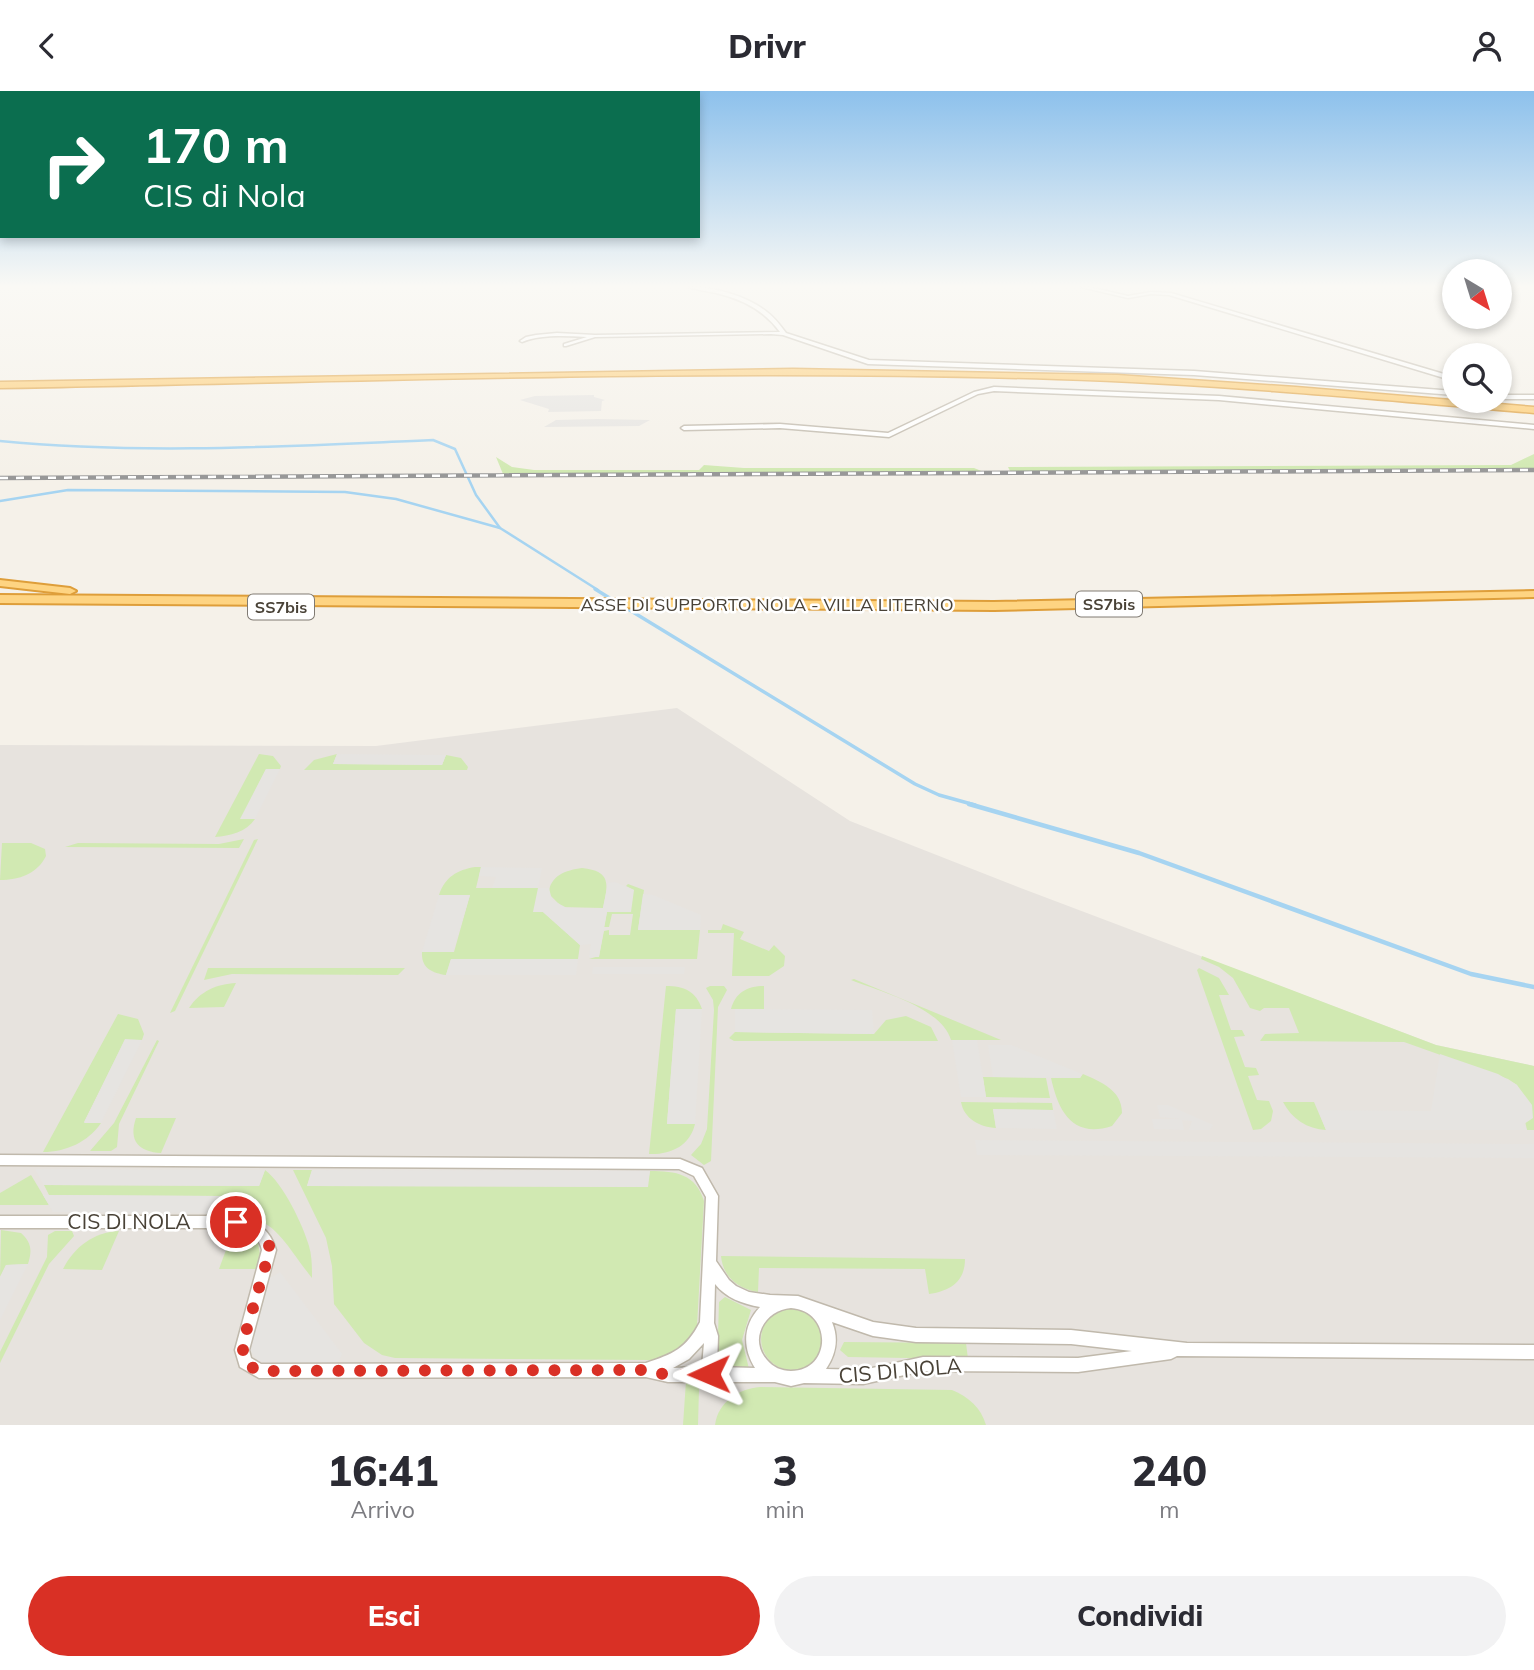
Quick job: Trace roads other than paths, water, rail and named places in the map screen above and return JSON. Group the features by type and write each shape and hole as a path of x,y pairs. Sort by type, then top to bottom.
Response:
{"highway":[{"path":"0,388 923,379 1080,382 1228,390 1534,413"},
{"path":"0,583 114,593 290,596 403,602"},
{"name":"ASSE DI SUPPORTO NOLA - VILLA LITERNO","path":"689,608 994,606 1534,594"},
{"name":"ASSE DI SUPPORTO NOLA - VILLA LITERNO","path":"0,599 403,602 557,607"},
{"name":"ASSE DI SUPPORTO NOLA - VILLA LITERNO","path":"0,605 1201,611 1534,602"}],"street":[{"path":"830,349 868,362 1194,373 1442,392"},
{"path":"1354,349 1442,375"},
{"path":"684,428 779,426 889,435 975,393 994,389 1219,398 1534,427"},
{"path":"1512,396 1534,397"},
{"name":"CIS DI NOLA","path":"0,1160 680,1164 698,1172 712,1196 707,1323 710,1336 709,1374"},
{"name":"CIS DI NOLA","path":"0,1221 236,1222 253,1226 264,1236 270,1250 242,1350 246,1362 259,1371 646,1370 667,1375 863,1377 923,1364 1078,1365 1187,1350"},
{"name":"CIS DI NOLA","path":"711,1260 721,1283 738,1296 764,1302 802,1303 873,1329 895,1333 1071,1337 1187,1350"},
{"path":"776,1375 765,1368 757,1357 752,1345 752,1332 757,1320 766,1310 789,1301"},
{"name":"CIS DI NOLA","path":"803,1376 814,1371 829,1351 828,1327 814,1309"},
{"name":"CIS DI NOLA","path":"646,1370 670,1363 690,1351 707,1323"},
{"path":"1187,1350 1534,1352"}],"waterway":[{"path":"0,441 108,448 162,448 271,447 433,440 455,449 476,495 500,528"},
{"path":"0,501 68,490 345,492 396,499 500,528"},
{"path":"500,528 598,590"},
{"path":"595,589 616,602"},
{"path":"623,606 915,784 939,795 975,805"},
{"path":"969,804 1139,853 1471,974 1534,987"}],"railway":[{"path":"0,478 1534,470"}]}
